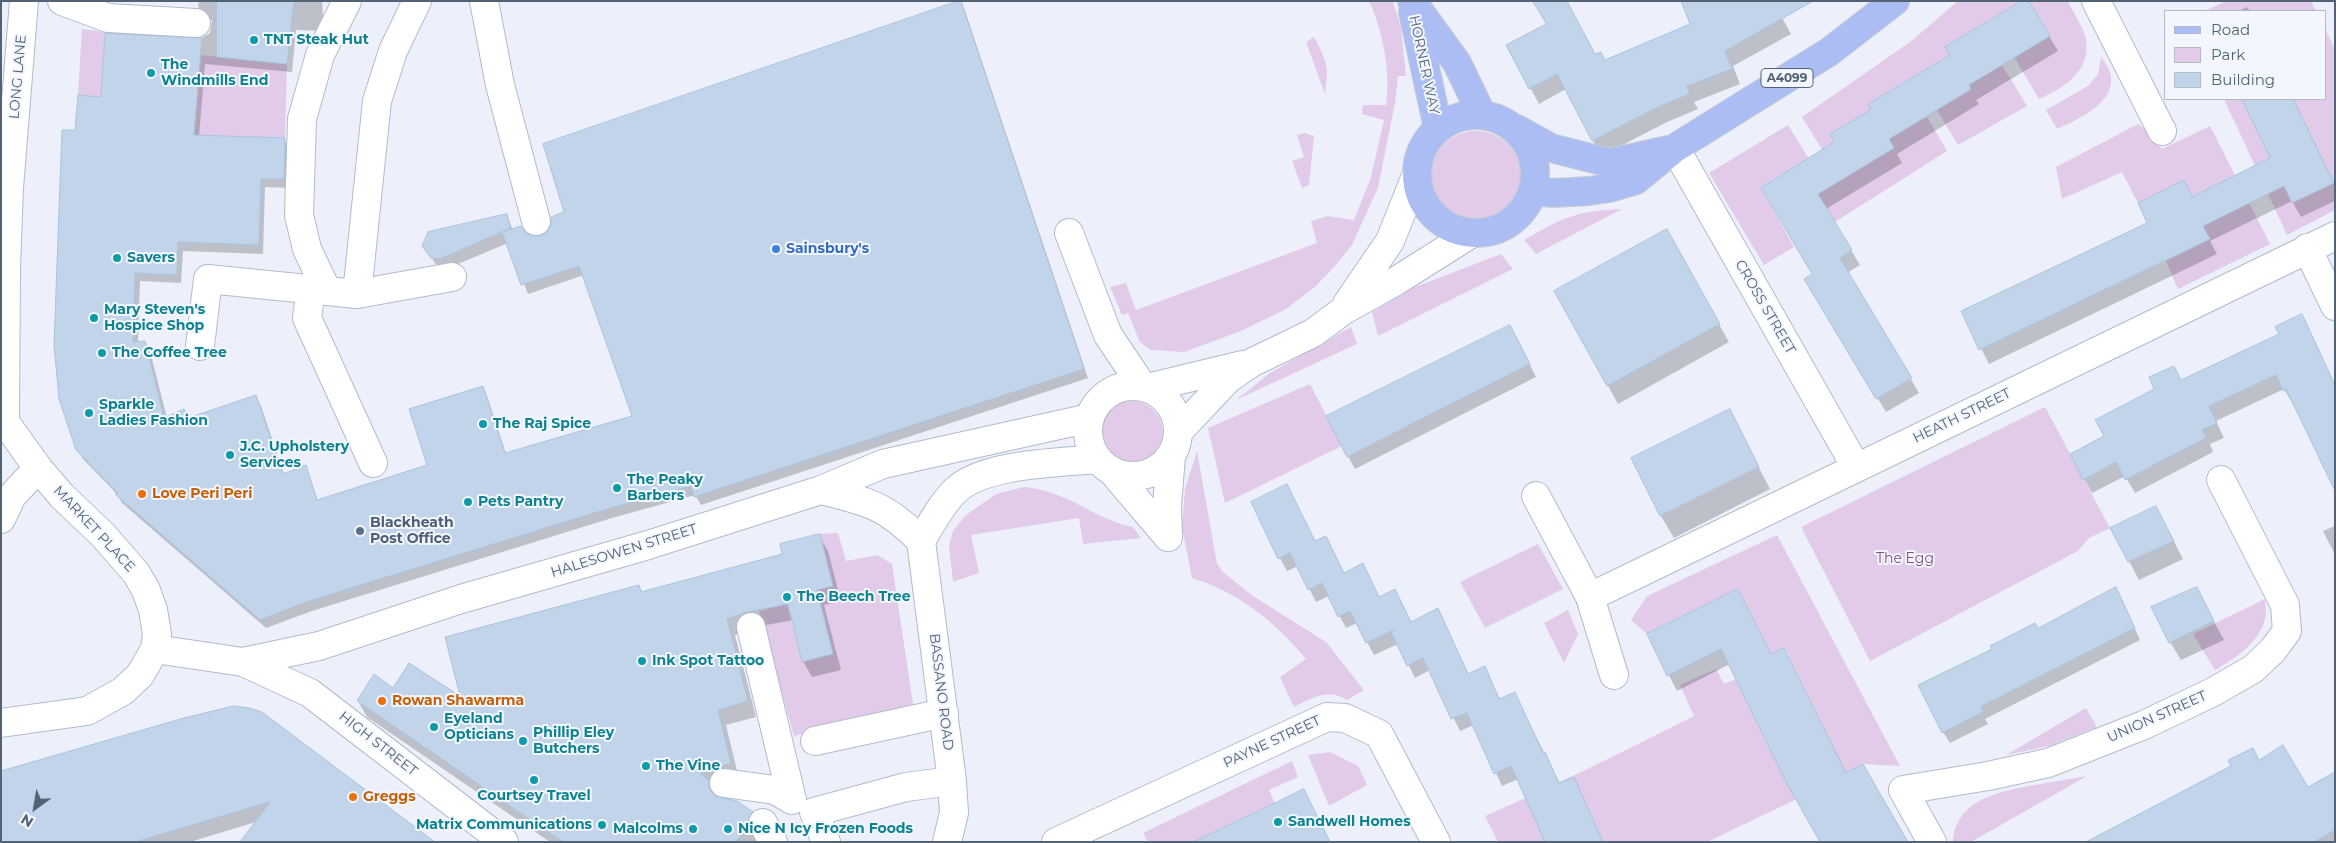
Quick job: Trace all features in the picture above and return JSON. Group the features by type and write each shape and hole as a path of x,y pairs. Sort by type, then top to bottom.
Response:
{"main road":[{"name":"HORNER WAY","path":"1411,1 1457,63 1482,115"},
{"name":"HORNER WAY","path":"1411,1 1426,63 1438,128"},
{"name":"A4099","path":"1533,191 1553,193 1589,191 1618,186 1636,180 1675,148 1829,52 1895,1"},
{"path":"1482,115 1510,126 1525,141 1534,167 1533,191 1526,204 1512,221 1492,231 1472,233 1444,224 1426,206 1418,187 1416,176 1418,159 1428,137 1438,128 1460,117 1482,115"},
{"name":"A4099","path":"1510,126 1551,148 1610,163 1675,148"}],"street":[{"name":"LONG LANE","path":"5,422 5,188 24,1"},
{"path":"62,1 108,18 196,23"},
{"path":"348,1 320,55 302,118 299,215 319,290 307,318 372,463"},
{"path":"357,294 377,101 393,51 417,1"},
{"path":"484,1 500,85 536,221"},
{"path":"2096,1 2162,131"},
{"name":"CROSS STREET","path":"1675,148 1856,466"},
{"path":"1344,310 1390,241 1416,176"},
{"path":"821,490 872,503 900,520 921,541 950,496 974,477 1026,465 1104,465 1126,476 1144,475 1159,468 1171,456 1178,442 1179,430 1176,415 1169,403 1157,393 1145,387 1108,335 1069,233"},
{"path":"1179,430 1228,379 1251,363 1314,333 1344,310 1396,281 1472,233"},
{"name":"HEATH STREET","path":"1590,597 1856,466 2335,236"},
{"path":"2307,248 2335,306"},
{"path":"200,346 208,279 357,294 452,277"},
{"path":"1108,335 1107,369 1088,430 1091,446 1104,465 1168,537 1167,506 1171,456"},
{"path":"1093,412 1104,396 1118,388 1145,387 1251,363"},
{"name":"HALESOWEN STREET","path":"156,649 243,662 329,644 461,599 648,545 821,490 882,464 1093,412"},
{"name":"MARKET PLACE","path":"5,422 38,468 62,496 103,535 136,572 146,590 153,610 157,634 156,649"},
{"path":"1,519 12,496 38,468"},
{"name":"UNION STREET","path":"1932,842 1903,790 1988,776 2048,763 2144,725 2213,692 2253,670 2273,650 2287,631 2285,605 2221,480"},
{"path":"1536,496 1590,597 1614,675"},
{"name":"BASSANO ROAD","path":"921,541 952,781 954,813 949,841"},
{"path":"751,627 803,806 826,842"},
{"path":"1,723 87,711 123,691 140,675 156,649"},
{"name":"HIGH STREET","path":"243,662 317,697 504,842"},
{"path":"815,741 944,713"},
{"name":"PAYNE STREET","path":"1056,842 1327,717 1345,718 1379,734 1436,842"},
{"path":"724,783 775,790 803,806 906,787 952,781"}],"green space":[{"path":"1369,1 1393,1 1401,28 1406,76 1398,76 1395,103 1378,188 1352,245 1316,286 1286,309 1241,331 1184,352 1151,350 1140,342 1128,313 1122,315 1110,287 1126,283 1136,310 1317,243 1311,221 1328,216 1354,220 1371,177 1384,120 1362,114 1363,105 1386,105 1387,93 1385,52"},
{"path":"1958,1 2022,1 1946,47 1950,55 1868,104 1871,110 1830,134 1835,143 1823,151 1802,117 1910,42"},
{"path":"2029,1 2068,1 2086,40 2084,61 2080,70 2066,84 2039,99 2014,57 2050,36"},
{"path":"2226,1 2311,1 2316,10 2207,10"},
{"path":"82,29 105,32 101,97 78,95"},
{"path":"2326,31 2335,49 2335,210 2287,235 2224,100 2326,100"},
{"path":"1314,37 1326,64 1325,94 1306,42"},
{"path":"200,55 287,64 285,138 185,135"},
{"path":"2101,57 2109,70 2111,82 2108,93 2102,102 2092,110 2057,129 2046,110 2088,86 2098,74"},
{"path":"2002,65 2027,106 1958,145 1937,110 1971,90 1969,85"},
{"path":"1927,117 1947,151 1835,222 1818,194 1894,148 1889,139"},
{"path":"2138,124 2150,133 2162,149 2210,126 2270,244 2178,289 2166,261 2210,239 2203,226 2225,181 2192,197 2184,181 2138,203 2122,172 2062,199 2056,167"},
{"path":"1788,125 1809,159 1761,188 1794,247 1764,265 1709,173"},
{"path":"1476,131 1493,134 1508,144 1518,159 1521,176 1518,193 1508,208 1493,218 1476,221 1459,218 1444,208 1434,193 1431,176 1434,159 1444,144 1459,134"},
{"path":"1305,133 1314,136 1309,185 1302,188 1292,161 1304,157 1297,135"},
{"path":"1622,209 1536,254 1524,240 1571,217 1593,211"},
{"path":"1501,254 1513,269 1378,336 1372,312 1415,287"},
{"path":"1351,327 1357,344 1236,400 1270,373"},
{"path":"1310,384 1342,446 1225,503 1208,428"},
{"path":"1125,401 1137,401 1154,410 1161,421 1163,433 1161,445 1154,456 1137,465 1125,465 1113,460 1104,451 1099,439 1099,427 1104,415 1113,406"},
{"name":"The Egg","path":"2045,407 2110,528 2089,538 2078,551 1870,661 1801,527"},
{"path":"1197,451 1217,564 1224,573 1253,596 1326,642 1364,690 1347,700 1340,696 1327,695 1313,698 1294,707 1280,677 1306,659 1268,620 1241,600 1210,584 1192,578 1182,527 1185,489"},
{"path":"1024,487 1068,499 1105,518 1133,527 1141,538 1083,544 1079,518 971,535 979,573 953,582 949,546 953,531 966,515 996,494"},
{"path":"838,533 846,561 878,555 892,564 913,704 794,736 759,611 787,604 802,662 817,590 820,534"},
{"path":"1777,535 1900,766 1863,764 1822,787 1707,842 1498,842 1485,816 1590,768 1694,716 1680,685 1716,669 1724,684 1736,679 1833,747 1785,648 1771,654 1738,589 1647,634 1631,620 1647,596"},
{"path":"1538,544 1563,589 1485,628 1460,582"},
{"path":"2265,599 2266,617 2258,635 2246,649 2215,670 2193,634"},
{"path":"1568,610 1578,634 1564,663 1544,623"},
{"path":"2086,708 2097,727 2049,746 2006,755"},
{"path":"1330,752 1358,766 1367,785 1329,806 1308,755"},
{"path":"1292,761 1298,777 1269,790 1275,803 1193,842 1148,842 1143,833"},
{"path":"2087,776 1971,842 1953,842 1960,818 1979,801 2002,792"}],"building":[{"name":"TNT Steak Hut","path":"217,1 294,1 287,64 217,57"},
{"path":"961,1 1084,369 694,497 691,486 607,509 306,602 260,620 115,494 118,493 76,450 59,399 54,345 62,130 75,130 78,95 101,97 105,33 202,38 194,135 285,138 284,179 261,179 259,245 178,242 177,275 135,273 133,342 145,341 164,418 184,409 188,418 256,395 283,474 306,465 317,500 427,465 409,409 483,386 505,453 632,416 579,266 521,285 502,232 521,226 531,236 540,236 547,232 551,226 551,217 564,212 543,144"},
{"path":"1533,1 1567,1 1595,54 1601,52 1605,60 1690,24 1681,1 1813,1 1725,51 1732,69 1687,86 1690,94 1658,107 1592,141 1557,74 1529,89 1506,45 1546,24"},
{"path":"2022,1 2029,1 2050,36 1969,85 1971,89 1889,139 1894,148 1818,194 1852,250 1840,258 1912,378 1876,399 1804,279 1812,274 1761,188 1834,142 1830,134 1871,110 1868,104 1950,55 1945,47"},
{"path":"2242,100 2293,100 2334,183 2292,203 2284,186 2203,226 2210,239 1979,350 1961,311 2147,223 2138,203 2184,180 2192,197 2270,158"},
{"path":"507,214 511,228 440,259 431,258 422,246 428,232"},
{"path":"1667,229 1720,324 1607,386 1554,291"},
{"path":"2302,314 2335,385 2335,491 2286,389 2283,391 2276,375 2209,406 2217,423 2202,430 2206,438 2125,480 2116,462 2083,480 2070,454 2104,436 2095,420 2154,389 2149,377 2174,366 2181,380 2279,334 2275,327"},
{"path":"1510,325 1530,364 1347,457 1326,416"},
{"path":"1730,409 1759,467 1660,516 1631,458"},
{"path":"1287,484 1315,541 1326,536 1344,573 1363,563 1379,597 1395,589 1411,622 1438,608 1468,674 1485,666 1499,699 1515,692 1559,783 1574,777 1603,842 1545,842 1511,766 1494,774 1467,713 1451,719 1423,658 1407,666 1391,632 1396,629 1366,643 1350,611 1338,617 1322,583 1308,590 1290,553 1278,559 1251,502"},
{"path":"2156,506 2174,541 2128,562 2110,528"},
{"path":"820,534 833,586 817,590 833,654 802,662 788,604 747,612 727,619 748,701 718,710 731,763 700,774 709,780 709,788 715,796 737,801 753,812 750,815 748,825 736,842 563,842 357,701 374,674 393,688 409,663 460,696 445,637 639,585 641,592 782,554 780,544"},
{"path":"2116,587 2135,628 1980,707 1983,712 1942,733 1918,685 1992,649 1990,646 2035,623 2038,628"},
{"path":"2197,587 2214,621 2169,643 2151,607"},
{"path":"1738,589 1771,654 1784,648 1846,773 1863,764 1908,842 1820,842 1786,782 1721,649 1667,676 1647,634"},
{"path":"234,706 262,712 435,842 240,842 270,802 135,842 1,842 1,771 184,718"},
{"path":"2283,745 2308,787 2335,772 2335,830 2314,842 2086,842 2231,766 2228,760 2253,748 2259,760"},
{"name":"Sandwell Homes","path":"1304,789 1330,842 1193,842 1275,803"}],"place":[{"name":"TNT Steak Hut","path":"254,40"},
{"name":"The Windmills End","path":"151,73"},
{"name":"Sainsbury's","path":"776,249"},
{"name":"Savers","path":"117,258"},
{"name":"Mary Steven's Hospice Shop","path":"94,318"},
{"name":"The Coffee Tree","path":"102,353"},
{"name":"Sparkle Ladies Fashion","path":"89,413"},
{"name":"The Raj Spice","path":"483,424"},
{"name":"J.C. Upholstery Services","path":"230,455"},
{"name":"The Peaky Barbers","path":"617,488"},
{"name":"Love Peri Peri","path":"142,494"},
{"name":"Pets Pantry","path":"468,502"},
{"name":"Blackheath Post Office","path":"360,531"},
{"name":"The Beech Tree","path":"787,597"},
{"name":"Ink Spot Tattoo","path":"642,661"},
{"name":"Rowan Shawarma","path":"382,701"},
{"name":"Eyeland Opticians","path":"434,727"},
{"name":"Phillip Eley Butchers","path":"523,741"},
{"name":"The Vine","path":"646,766"},
{"name":"Courtsey Travel","path":"534,780"},
{"name":"Greggs","path":"353,797"},
{"name":"Sandwell Homes","path":"1278,822"},
{"name":"Matrix Communications","path":"602,825"},
{"name":"Malcolms","path":"693,829"},
{"name":"Nice N Icy Frozen Foods","path":"728,829"}]}
